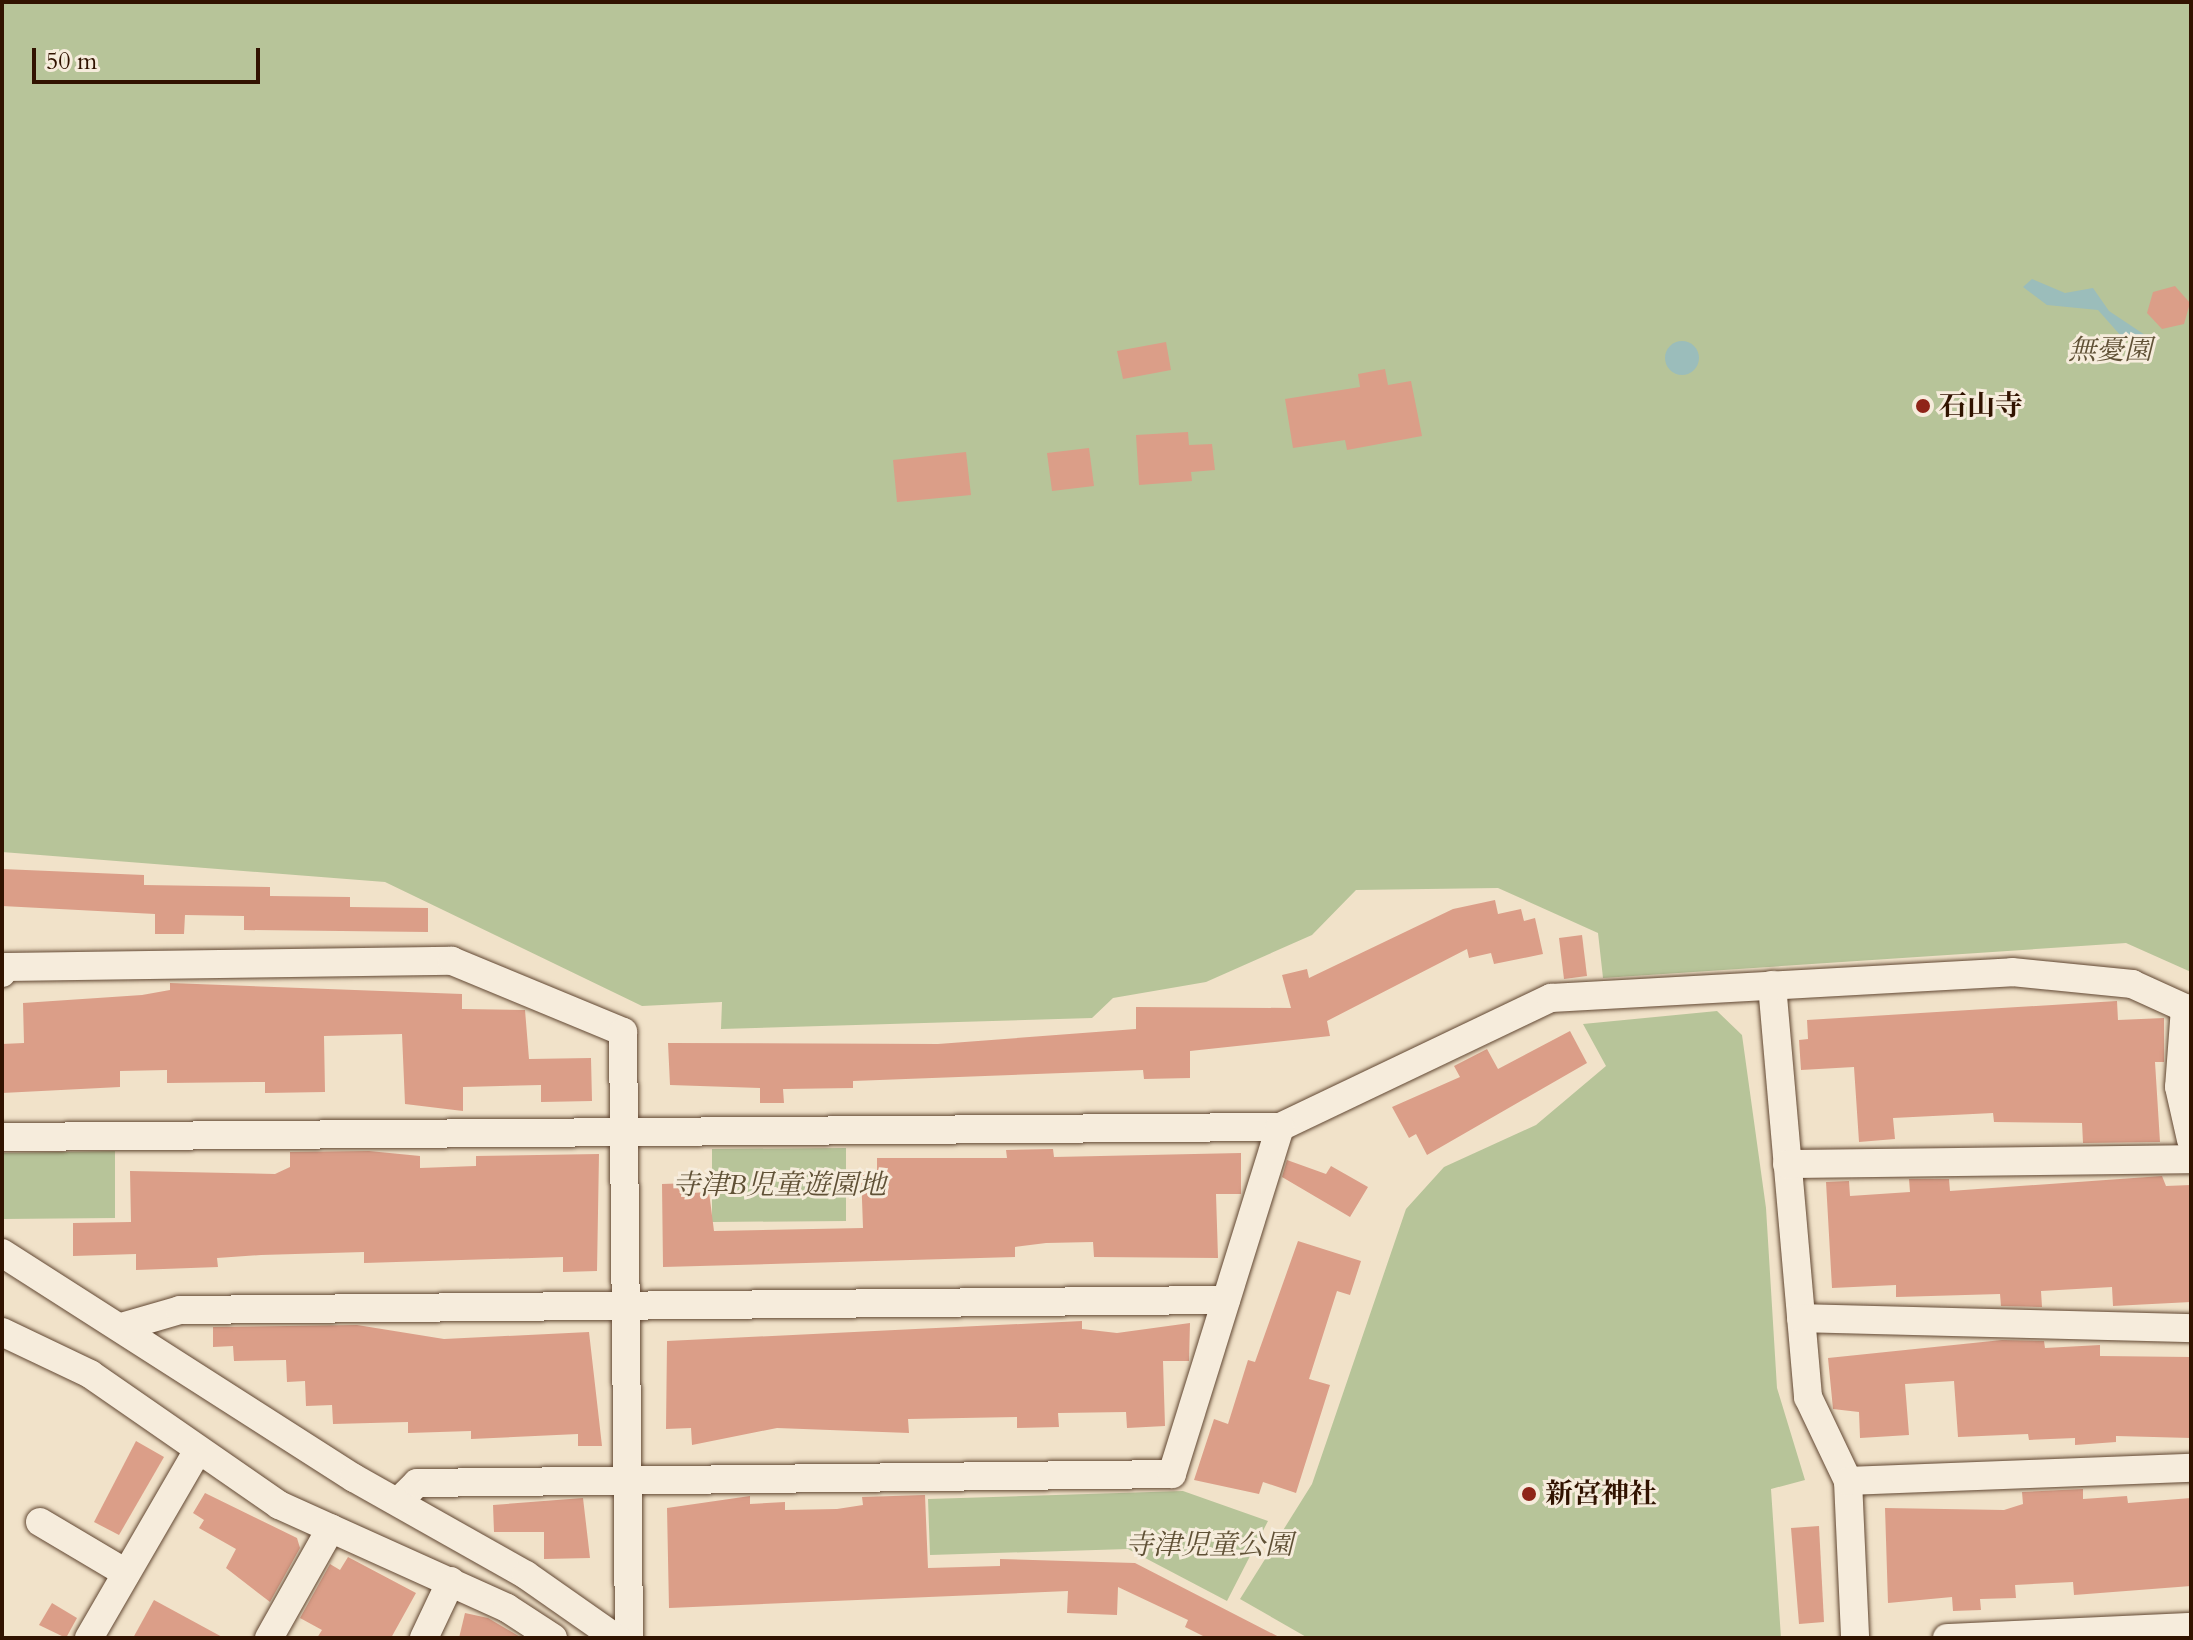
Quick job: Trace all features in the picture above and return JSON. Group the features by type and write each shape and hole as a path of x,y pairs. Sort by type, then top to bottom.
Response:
{"street":[{"path":"2,973 6,967 452,961 623,1032 629,1638"},
{"path":"2,1137 1280,1127 1537,1002 2012,972 2132,984 2185,1008 2179,1087 2191,1140"},
{"path":"1772,985 1808,1397 1848,1481 1855,1638"},
{"path":"399,1501 417,1483 1172,1474 1280,1127"},
{"path":"1787,1164 2191,1159"},
{"path":"2,1253 125,1326 399,1501 526,1575 616,1638"},
{"path":"125,1326 180,1310 1226,1300"},
{"path":"1801,1318 2191,1328"},
{"path":"2,1332 90,1374 197,1452 331,1528 451,1581 553,1638"},
{"path":"89,1638 197,1452"},
{"path":"1848,1481 2191,1468"},
{"path":"40,1522 126,1573"},
{"path":"269,1638 331,1528"},
{"path":"424,1638 451,1581"},
{"path":"1947,1638 2191,1627"}],"green space":[{"name":"無憂園","path":"2,2 2191,2 2191,972 2126,943 1603,978 1598,933 1498,888 1356,890 1312,935 1206,982 1113,998 1092,1018 721,1029 722,1002 642,1006 385,882 2,852"},
{"path":"1717,1011 1742,1035 1766,1208 1777,1388 1805,1480 1771,1489 1781,1638 1308,1638 1240,1599 1312,1484 1406,1209 1444,1167 1536,1125 1606,1066 1583,1024"},
{"name":"寺津B児童遊園地","path":"846,1148 846,1221 712,1222 712,1149"},
{"path":"115,1151 115,1218 2,1219 2,1153"},
{"name":"寺津児童公園","path":"1183,1491 1268,1521 1227,1601 1128,1549 930,1555 928,1499"}],"water":[{"path":"2032,279 2065,293 2093,288 2109,311 2145,335 2146,345 2121,336 2098,310 2047,305 2023,287"},
{"path":"1682,341 1694,346 1699,358 1694,370 1682,375 1670,370 1665,358 1670,346"}],"building":[{"path":"2175,286 2190,303 2184,324 2162,329 2147,313 2153,292"},
{"path":"1166,342 1171,370 1123,379 1117,351"},
{"path":"1385,369 1388,385 1411,381 1422,436 1347,450 1345,440 1293,448 1285,399 1360,387 1358,374"},
{"path":"1188,432 1189,445 1212,444 1215,470 1191,472 1192,481 1139,485 1136,435"},
{"path":"1089,448 1094,486 1052,491 1047,453"},
{"path":"966,452 971,495 897,502 893,460"},
{"path":"2,869 144,875 144,885 270,887 270,896 350,897 350,907 428,908 428,932 244,930 244,916 185,915 184,934 155,934 155,914 2,906"},
{"path":"1495,900 1498,914 1521,909 1524,921 1535,918 1543,954 1494,964 1491,953 1469,958 1467,949 1327,1021 1330,1036 1190,1051 1190,1078 1144,1079 1143,1070 853,1081 853,1088 783,1089 784,1103 760,1103 760,1088 670,1085 668,1043 938,1044 1136,1029 1136,1007 1291,1008 1282,975 1307,969 1309,978 1453,909"},
{"path":"1582,935 1587,976 1564,979 1559,938"},
{"path":"170,983 462,994 462,1009 525,1010 529,1059 591,1058 592,1101 541,1102 541,1085 463,1087 463,1111 405,1104 402,1034 324,1036 325,1092 265,1093 265,1082 167,1083 167,1070 120,1071 120,1087 2,1093 2,1044 24,1043 23,1003 142,995 170,990"},
{"path":"2117,1001 2118,1020 2164,1018 2164,1062 2155,1062 2160,1142 2083,1143 2082,1123 1994,1122 1993,1113 1893,1118 1895,1139 1859,1142 1854,1067 1801,1070 1799,1040 1808,1039 1807,1020"},
{"path":"1570,1031 1587,1063 1427,1155 1416,1134 1409,1138 1392,1107 1460,1077 1454,1066 1487,1049 1498,1069"},
{"path":"1053,1149 1054,1157 1241,1153 1241,1194 1216,1194 1218,1258 1094,1257 1093,1242 1015,1247 1015,1257 663,1267 662,1184 691,1183 691,1193 709,1192 714,1231 863,1228 861,1171 877,1171 877,1158 1007,1158 1006,1150"},
{"path":"369,1151 420,1156 420,1168 476,1166 476,1156 599,1154 597,1271 563,1272 563,1257 364,1263 364,1252 261,1255 217,1258 218,1267 136,1270 136,1254 73,1256 73,1223 131,1222 130,1171 275,1174 290,1167 290,1152"},
{"path":"1287,1160 1326,1174 1331,1166 1368,1187 1350,1217 1282,1177"},
{"path":"2162,1176 2166,1186 2191,1185 2191,1302 2113,1306 2112,1287 2041,1291 2042,1307 2001,1306 2000,1294 1896,1297 1896,1285 1832,1288 1826,1182 1849,1181 1850,1196 1910,1192 1909,1179 1949,1179 1950,1191"},
{"path":"1298,1241 1361,1261 1350,1295 1337,1291 1309,1379 1330,1385 1296,1493 1263,1482 1259,1494 1194,1480 1214,1419 1228,1424 1248,1360 1255,1362"},
{"path":"1082,1321 1082,1329 1117,1333 1190,1323 1189,1361 1163,1361 1165,1426 1127,1428 1126,1412 1058,1413 1059,1427 1017,1428 1017,1417 908,1419 909,1433 777,1428 692,1445 691,1428 666,1429 667,1341"},
{"path":"357,1325 444,1339 589,1332 602,1446 578,1446 578,1434 471,1439 471,1431 408,1433 408,1422 333,1424 332,1405 306,1406 305,1381 287,1382 286,1360 234,1361 233,1346 213,1347 213,1327"},
{"path":"2002,1340 2044,1341 2045,1348 2100,1345 2100,1356 2191,1357 2191,1438 2116,1436 2116,1442 2075,1445 2075,1438 2029,1440 2028,1434 1958,1437 1954,1381 1905,1384 1909,1435 1860,1438 1859,1412 1833,1409 1828,1358"},
{"path":"136,1441 164,1457 119,1535 94,1522"},
{"path":"2083,1489 2083,1499 2127,1496 2128,1503 2191,1498 2191,1586 2074,1595 2073,1582 2015,1585 2016,1598 1980,1599 1981,1610 1953,1611 1952,1597 1888,1603 1885,1508 2004,1510 2023,1504 2022,1492"},
{"path":"205,1493 297,1538 300,1548 270,1602 226,1568 236,1549 199,1528 204,1520 193,1513"},
{"path":"925,1495 928,1568 1000,1566 1000,1559 1135,1563 1281,1638 1207,1638 1185,1627 1188,1620 1118,1587 1117,1615 1067,1613 1068,1591 669,1608 667,1508 750,1496 750,1504 785,1502 785,1510 837,1509 863,1505 862,1497"},
{"path":"583,1498 590,1558 544,1559 544,1532 494,1532 493,1505"},
{"path":"1819,1526 1824,1622 1799,1624 1791,1528"},
{"path":"348,1557 416,1593 391,1638 317,1638 322,1630 300,1618 330,1564 340,1570"},
{"path":"154,1600 224,1638 133,1638"},
{"path":"52,1603 77,1618 66,1638 39,1625"},
{"path":"465,1613 488,1618 522,1638 459,1638"}],"place":[{"name":"石山寺","path":"1923,406"},
{"name":"新宮神社","path":"1529,1494"}]}
